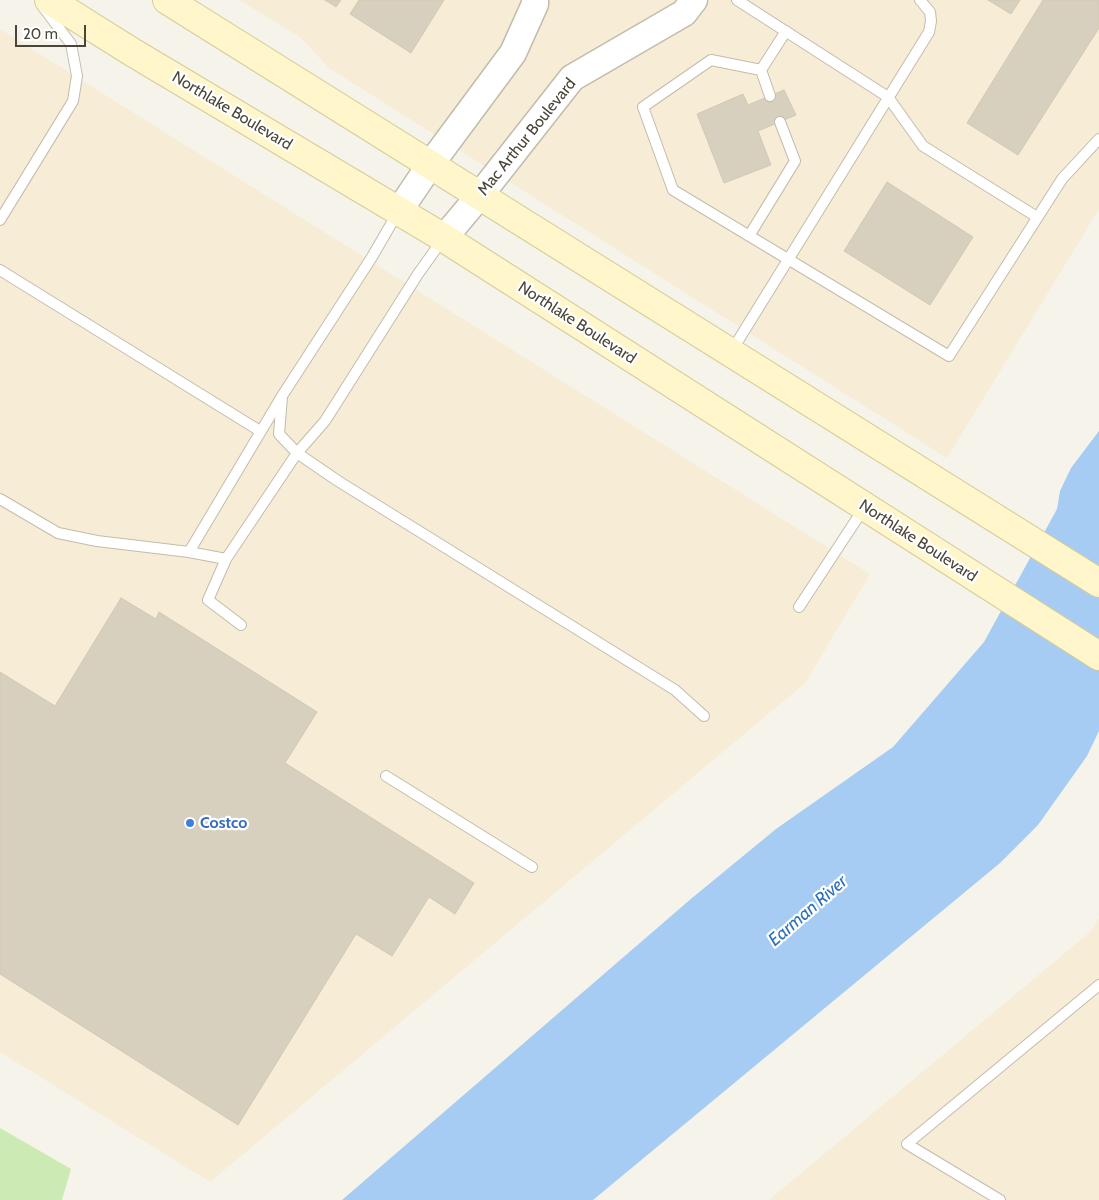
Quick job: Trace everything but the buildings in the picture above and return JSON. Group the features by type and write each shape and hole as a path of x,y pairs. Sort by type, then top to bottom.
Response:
{"main road":[{"name":"Northlake Boulevard","path":"49,0 132,52 444,238 1099,656"},
{"path":"167,0 1099,583"}],"street":[{"path":"398,211 513,53 535,0"},
{"name":"Mac Arthur Boulevard","path":"444,238 480,196 572,78 684,13 694,0"}],"lane":[{"path":"0,220 73,101 77,76 71,44 37,0"},
{"path":"737,0 888,97 923,146 1037,217"},
{"path":"730,353 929,32 930,12 920,0"},
{"path":"761,70 786,31"},
{"path":"761,70 711,60 644,107 673,190 949,356 1062,179 1099,139"},
{"path":"761,70 770,96"},
{"path":"749,236 795,161 780,122"},
{"path":"189,552 260,430 372,257 398,211"},
{"path":"241,625 208,600 226,559 297,453 325,421 425,264 444,238"},
{"path":"0,270 260,430"},
{"path":"282,396 279,434 297,453 345,486 674,690 704,716"},
{"path":"0,499 58,533 97,541 189,552 226,559"},
{"path":"799,607 864,507"},
{"path":"386,776 532,867"},
{"path":"1000,1200 907,1144 1099,985"}],"shaded area":[{"path":"239,0 1099,0 1099,209 947,458 329,68 300,37"},
{"path":"0,29 870,574 805,683 210,1182 0,1052"},
{"path":"1099,918 1099,1200 769,1200 1090,932"}],"green space":[{"path":"0,1128 71,1169 62,1200 0,1200"}],"water":[{"name":"Earman River","path":"1099,431 1099,731 1087,756 1038,825 1000,863 593,1200 342,1200 692,898 776,829 893,747 984,642 1057,509 1060,491 1071,468"}],"place":[{"name":"Costco","path":"190,823"}]}
